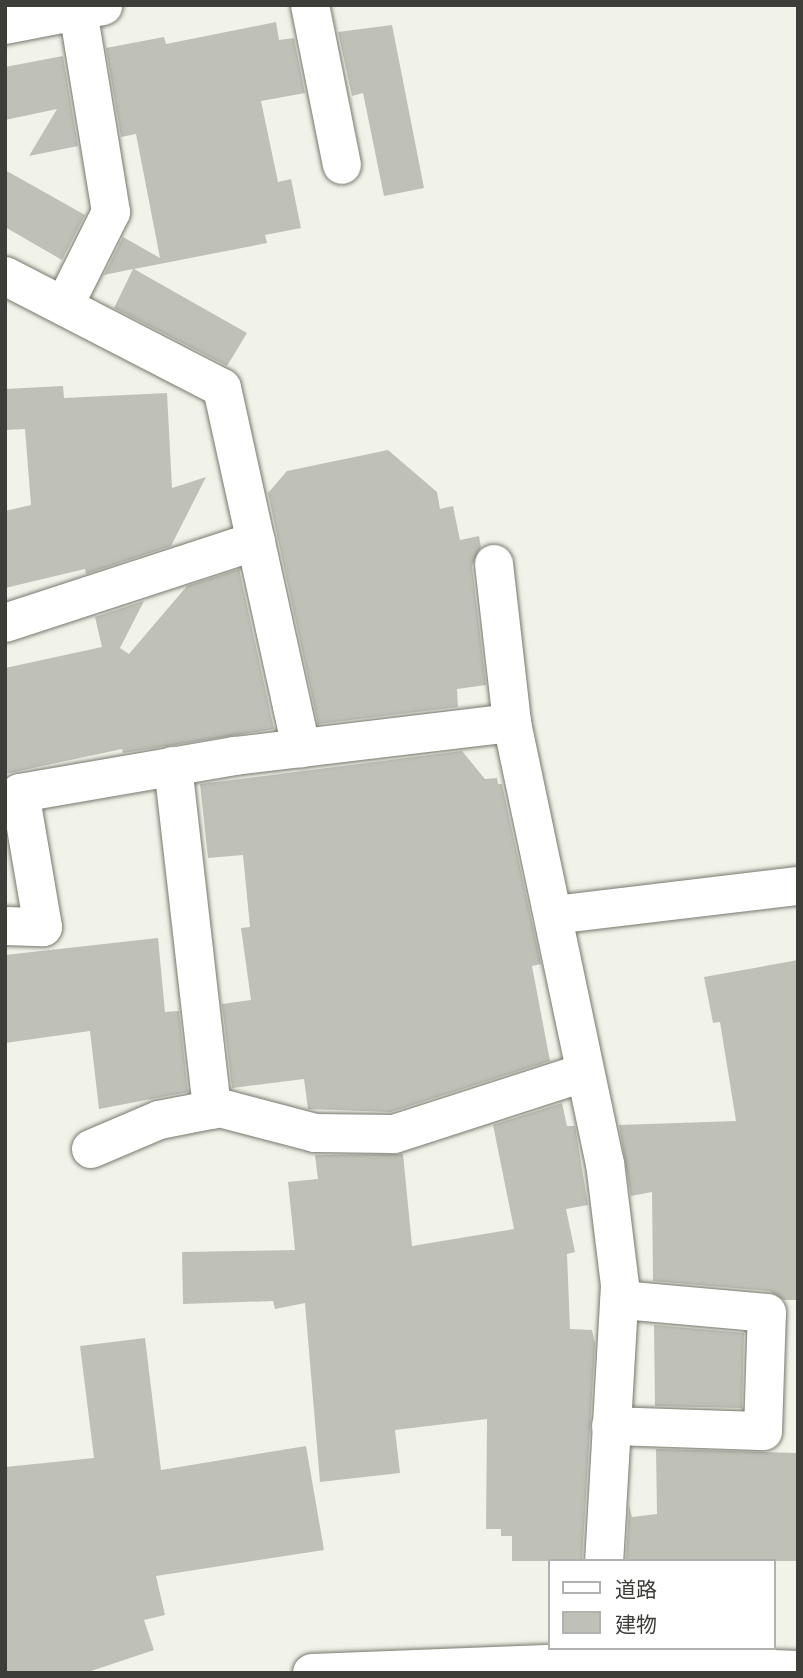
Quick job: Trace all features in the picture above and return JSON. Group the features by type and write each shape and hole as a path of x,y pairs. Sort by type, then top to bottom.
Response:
{"street":[{"path":"310,5 342,165"},
{"path":"5,25 92,8 111,212 64,306"},
{"path":"5,276 222,388 301,748"},
{"path":"5,623 256,541"},
{"path":"494,564 512,723 554,915 583,1073 605,1163 620,1300 604,1559"},
{"path":"5,926 43,927 20,793 173,766 512,723"},
{"path":"173,766 212,1110"},
{"path":"554,915 798,886"},
{"path":"91,1149 159,1120 220,1108 315,1133 394,1134 583,1073"},
{"path":"611,1426 763,1431 767,1313 620,1300"},
{"path":"312,1673 599,1655 798,1670"}],"building":[{"path":"276,22 279,40 294,38 305,93 261,101 278,182 291,179 301,228 265,235 267,243 134,269 247,333 227,366 114,308 133,269 104,275 123,237 160,258 136,134 121,137 106,48 164,37 166,44"},
{"path":"392,25 424,188 384,196 363,93 352,96 338,32"},
{"path":"63,56 78,146 29,156 57,109 5,120 5,67"},
{"path":"5,170 85,215 62,260 5,227"},
{"path":"63,386 64,398 167,393 172,488 206,477 171,546 86,574 85,569 5,588 5,511 31,505 25,429 5,430 5,389"},
{"path":"388,450 437,492 440,509 453,506 460,540 479,536 481,547 472,566 486,685 457,689 458,707 318,724 268,493 287,471"},
{"path":"239,569 274,729 123,753 122,749 5,774 5,668 102,647 95,617 144,601 120,648 129,654 187,586"},
{"path":"462,751 485,779 497,778 498,784 502,784 541,964 532,966 550,1061 391,1112 308,1109 304,1079 232,1088 222,1004 251,1000 241,928 250,927 243,855 208,858 200,784"},
{"path":"158,938 165,1012 179,1011 188,1092 99,1109 90,1031 5,1043 5,955"},
{"path":"798,960 798,1300 784,1300 769,1291 653,1281 652,1192 631,1196 619,1125 736,1121 720,1022 713,1023 704,977"},
{"path":"562,1103 567,1126 575,1126 588,1205 566,1209 575,1252 567,1254 570,1329 592,1330 595,1344 582,1559 512,1561 512,1536 501,1536 501,1529 486,1529 487,1419 395,1430 400,1473 320,1482 305,1303 275,1309 273,1301 183,1304 182,1252 295,1250 288,1182 318,1179 315,1155 403,1154 412,1246 514,1229 493,1125"},
{"path":"654,1325 744,1333 742,1408 655,1406"},
{"path":"145,1338 161,1470 306,1446 324,1550 156,1576 165,1615 144,1620 154,1650 85,1673 5,1673 5,1467 94,1458 80,1346"},
{"path":"656,1449 798,1453 798,1561 626,1559 629,1505 632,1517 657,1514"}]}
